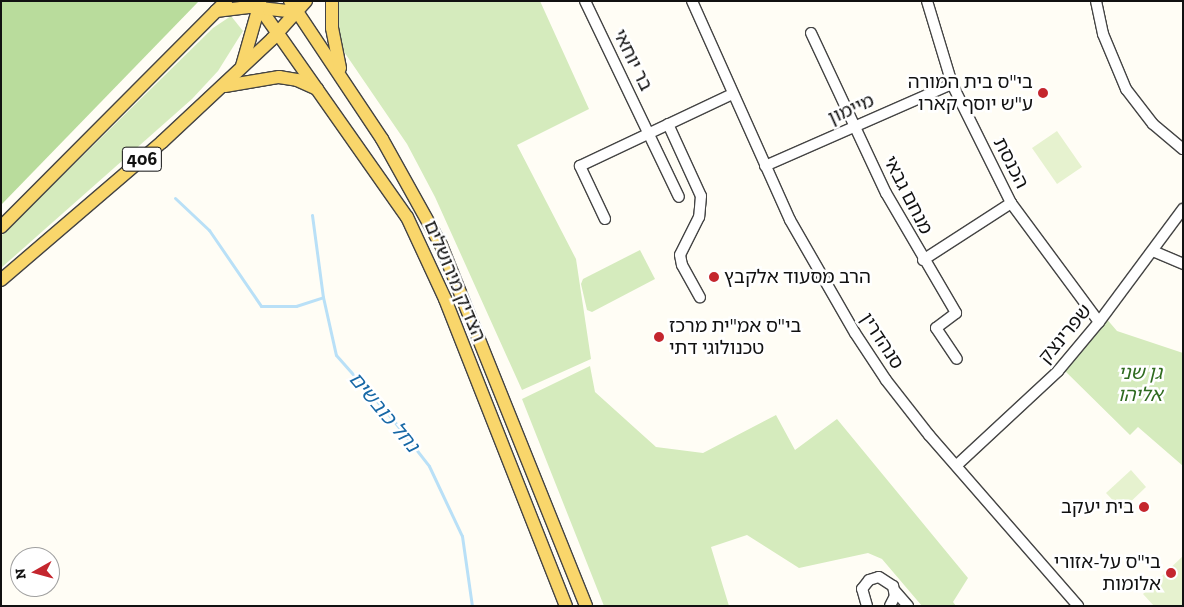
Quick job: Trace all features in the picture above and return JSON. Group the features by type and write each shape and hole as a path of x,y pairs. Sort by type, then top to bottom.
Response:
{"main road":[{"name":"406","path":"1,227 213,10 226,1"},
{"name":"406","path":"1,280 223,86 278,33 294,6 306,1"},
{"path":"332,1 332,28 343,78"},
{"path":"240,70 258,3"},
{"path":"213,10 258,3 294,6"},
{"name":"הצדיק מירושלים","path":"258,3 390,190 425,253 566,606"},
{"path":"278,5 278,33"},
{"name":"הצדיק מירושלים","path":"294,6 343,78 402,172 441,245 586,606"},
{"path":"223,86 278,77 317,88"}],"street":[{"name":"בר יוחאי","path":"586,1 679,197"},
{"name":"סנהדרין","path":"692,1 765,166 815,267 855,333 897,395 1078,606"},
{"name":"הכנסת","path":"927,1 952,84 1011,203 1099,322"},
{"path":"1096,1 1103,34 1126,89 1149,119 1183,149"},
{"name":"מנחם גבאי","path":"811,33 886,193 923,260 956,313 936,328 956,359"},
{"name":"מיימון","path":"765,166 952,84"},
{"path":"605,219 580,166 732,94"},
{"path":"668,124 701,196 699,218 680,255 682,266 700,297"},
{"path":"923,260 1011,203"},
{"name":"שפרינצק","path":"957,465 1038,392 1099,322 1183,210"},
{"path":"1153,251 1183,264"},
{"path":"867,606 862,594 869,580 885,578 908,606"},
{"path":"890,606 895,591"}],"green space":[{"path":"1,1 199,1 1,205"},
{"path":"338,1 540,1 589,109 517,145 576,259 591,359 522,390 435,197 407,144 336,40 334,16"},
{"path":"231,16 243,31 218,71 192,99 1,268 1,236 213,28"},
{"path":"1057,131 1082,167 1057,184 1032,148"},
{"path":"640,250 655,279 592,312 587,310 581,284 583,279"},
{"name":"גן שני אליהו","path":"1105,317 1117,331 1183,353 1183,466 1138,427 1130,435 1063,369"},
{"path":"590,366 595,392 656,447 703,453 776,415 795,450 837,419 968,578 953,602 956,606 922,606 882,559 868,553 799,568 747,535 711,547 729,606 604,606 522,399"},
{"path":"1131,470 1146,487 1122,510 1106,493"},
{"name":"בי\"ס על-אזורי אלומות","path":"1183,556 1183,606 1154,606 1143,594"}],"waterway":[{"path":"175,198 209,230 261,306 296,306 323,297"},
{"name":"נחל כובשים","path":"312,215 323,297 336,355 390,416 429,466 462,536 472,606"}],"place":[{"name":"בי\"ס בית המורה ע\"ש יוסף קארו","path":"1043,93"},
{"name":"הרב מסעוד אלקבץ","path":"714,277"},
{"name":"בי\"ס אמ\"ית מרכז טכנולוגי דתי","path":"659,337"},
{"name":"בית יעקב","path":"1144,507"},
{"name":"בי\"ס על-אזורי אלומות","path":"1171,573"}]}
